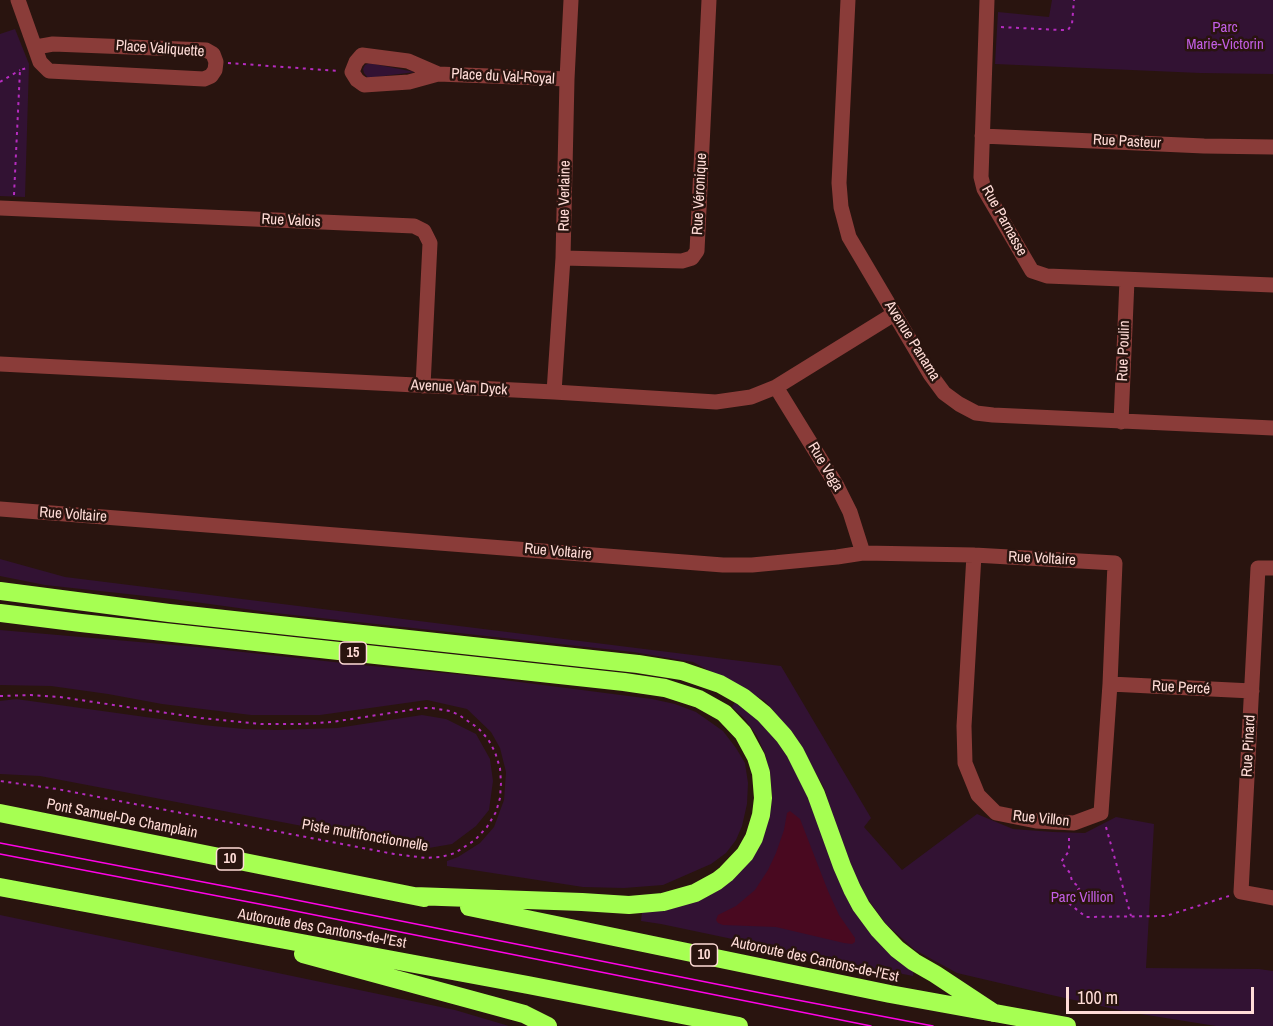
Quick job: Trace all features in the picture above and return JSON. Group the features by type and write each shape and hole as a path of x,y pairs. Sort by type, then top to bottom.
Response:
{"highway":[{"path":"0,591 158,611 638,664 682,671 720,684 743,697 764,714 795,752 820,805 852,889 878,929 891,944 914,962 994,1013"},
{"path":"0,613 81,623"},
{"path":"0,622 81,623"},
{"name":"15","path":"81,623 665,688 699,699 724,713 743,733 756,757 761,773 763,798 759,823 753,838 745,854 726,874 695,893 663,902 630,905 414,896"},
{"name":"Pont Samuel-De Champlain","path":"0,813 414,896"},
{"path":"0,887 182,922 524,1014 548,1026"},
{"name":"Autoroute des Cantons-de-l'Est","path":"414,896 574,927 890,994 1067,1026"},
{"name":"Autoroute des Cantons-de-l'Est","path":"182,922 739,1026"}],"street":[{"path":"18,0 40,62"},
{"name":"Rue Verlaine","path":"554,392 563,258 567,80 572,0"},
{"name":"Rue Véronique","path":"563,258 682,261 692,258 697,251 709,0"},
{"name":"Avenue Panama","path":"848,0 839,183 841,207 849,237 930,374 944,393 976,413 1010,417 1273,428"},
{"name":"Rue Parnasse","path":"987,0 981,177 984,189 1032,271 1047,276 1273,285"},
{"name":"Place Valiquette","path":"36,47 53,44 206,50 213,54 216,62 215,70 204,80 49,71 40,62"},
{"name":"Place du Val-Royal","path":"438,74 408,61 363,55 356,62 352,72 364,85 409,82 438,74 567,80"},
{"name":"Rue Pasteur","path":"982,136 1273,147"},
{"name":"Rue Valois","path":"7,208 414,226 424,231 430,243 423,386"},
{"name":"Rue Poulin","path":"1121,422 1127,280"},
{"name":"Avenue Van Dyck","path":"0,364 716,402 752,398 776,387 894,314"},
{"name":"Rue Vega","path":"776,387 837,486 850,512 863,553"},
{"name":"Rue Voltaire","path":"0,509 723,565 752,565 863,553 974,555 1115,563 1110,684"},
{"name":"Rue Villon","path":"974,555 964,726 965,763 978,795 996,813 1035,821 1074,823 1101,813"},
{"name":"Rue Pinard","path":"1241,892 1252,691 1266,568"},
{"path":"1101,813 1110,684"},
{"name":"Rue Percé","path":"1110,684 1252,691"},
{"path":"1241,892 1273,898"}],"path":[{"path":"986,26 1068,30 1072,24 1074,0"},
{"path":"0,82 40,62"},
{"path":"216,62 352,72"},
{"path":"7,208 20,70"},
{"name":"Piste multifonctionnelle","path":"0,696 60,697 209,719 261,724 340,721 423,708 450,711 478,728 488,739 500,768 501,783 496,812 487,827 475,840 455,853 426,858 394,854 0,780"},
{"path":"1101,813 1131,916"},
{"path":"1069,823 1069,851 1060,862 1070,873 1072,881 1080,888 1066,901 1086,917 1166,916 1241,892"}],"green space":[{"name":"Parc Marie-Victorin","path":"1052,0 1273,0 1273,74 995,64 998,12 1049,17"},
{"path":"15,29 29,64 25,197 0,196 0,34"},
{"path":"369,63 415,72 368,78 363,69"},
{"name":"Parc Villion","path":"0,559 65,577 781,666 871,818 864,827 902,870 977,814 1013,829 1053,832 1085,833 1116,817 1154,824 1146,968 1273,971 1273,1026 1216,1026 1128,1012 957,973 915,950 886,924 861,890 841,841 824,788 795,736 765,701 693,662 633,652 45,585 0,576"},
{"path":"0,630 197,647 465,675 652,699 675,704 696,712 723,731 745,763 748,783 747,804 742,826 736,840 726,853 711,864 663,885 624,888 583,887 447,866 447,861 480,843 494,827 504,800 506,772 500,748 491,732 467,709 427,700 320,715 251,715 162,704 51,686 0,685"},
{"path":"16,699 244,729 337,728 422,715 446,719 476,734 490,759 493,781 489,810 476,826 452,844 423,849 40,776 0,774 0,701"},
{"path":"736,700 774,735 789,758 802,781 825,843 914,970 913,976 641,921 642,912 749,861 762,841 772,798 770,774 757,736 745,719 732,707"},
{"path":"0,915 455,1010 509,1026 0,1026"}],"shaded area":[{"path":"790,811 800,819 839,915 855,938 852,944 776,927 723,925 716,920 718,915 736,906 755,890 776,853 787,813"}],"tram line":[{"path":"0,843 933,1026"},
{"path":"0,854 871,1026"}]}
